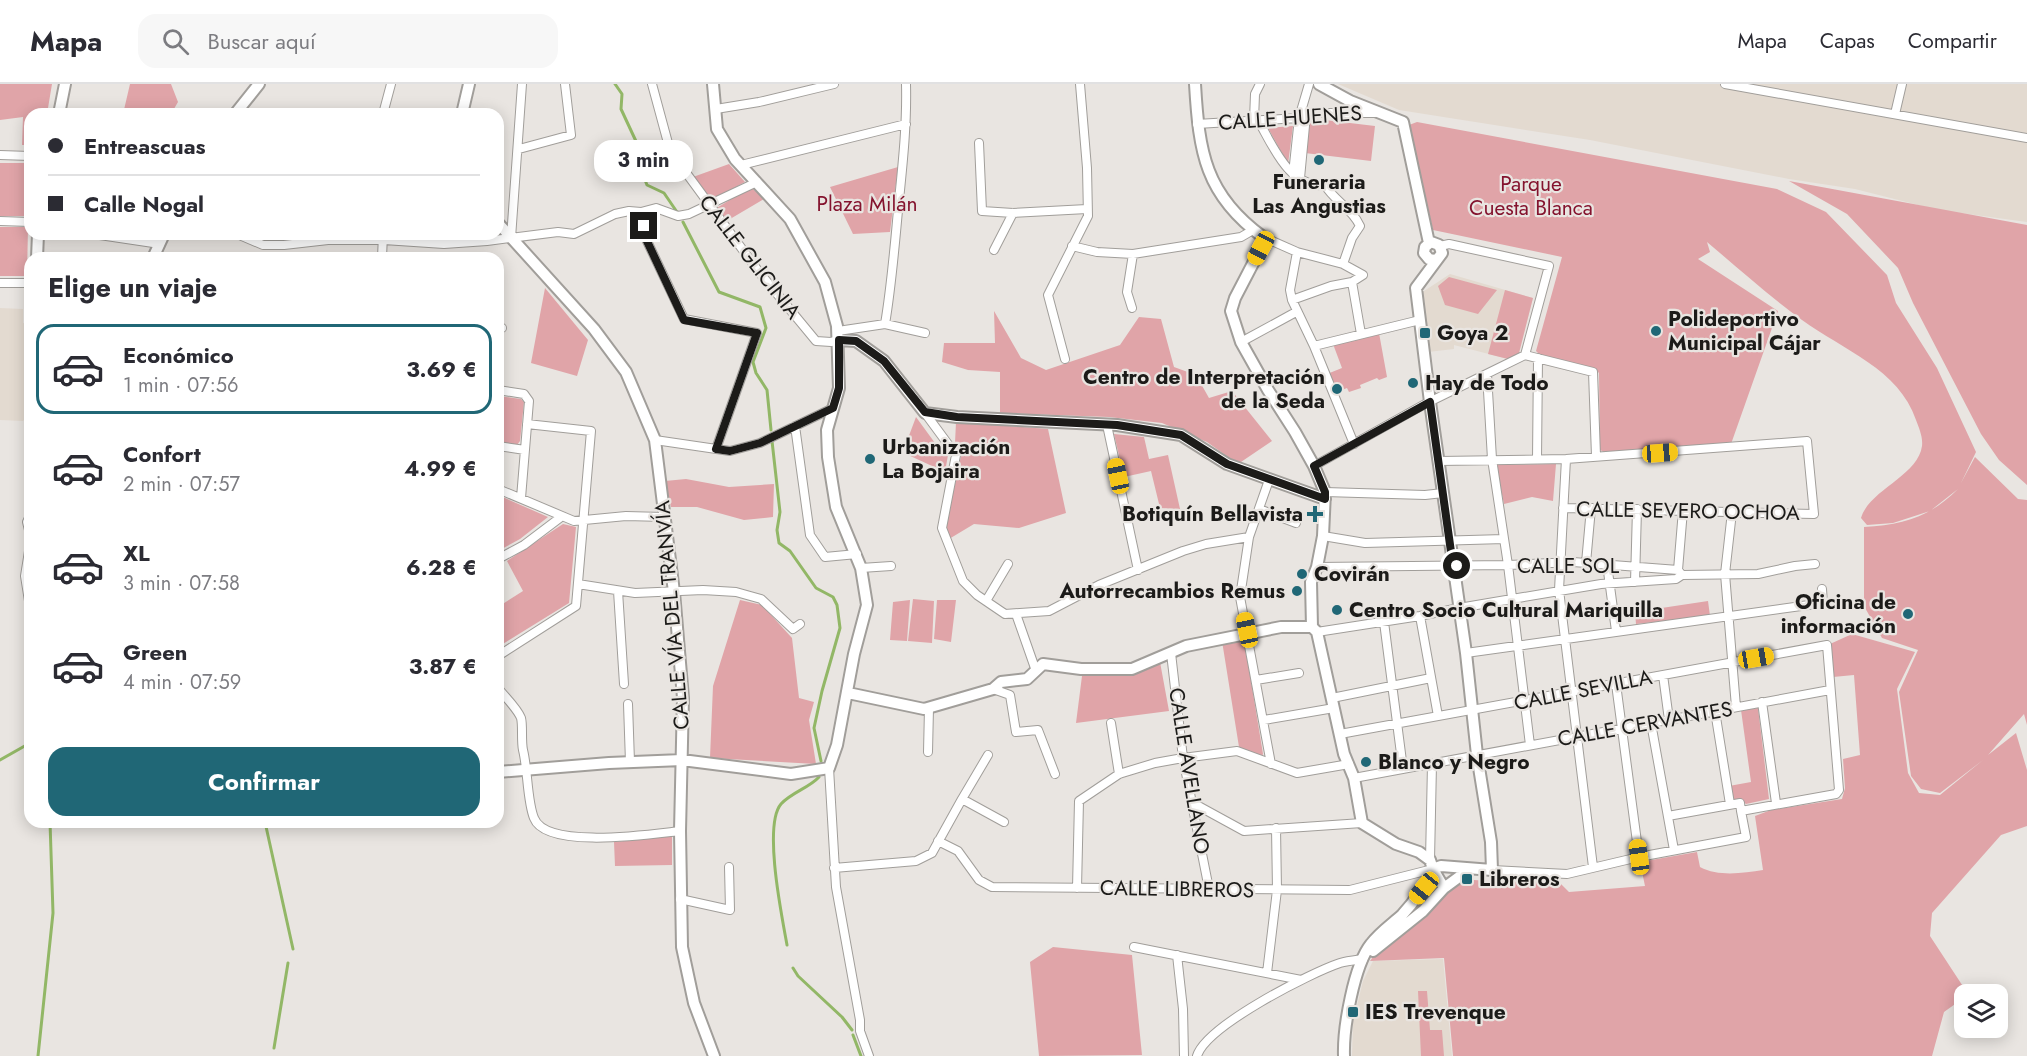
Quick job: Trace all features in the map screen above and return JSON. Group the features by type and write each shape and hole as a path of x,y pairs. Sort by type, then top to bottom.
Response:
{"street":[{"path":"60,108 65,84"},
{"path":"240,108 259,84"},
{"path":"385,108 391,84"},
{"path":"463,108 468,84"},
{"path":"511,238 522,84"},
{"path":"519,149 571,135 565,84"},
{"name":"CALLE GLICINIA","path":"652,84 668,143 676,159 759,272 816,341 831,342 838,336"},
{"path":"713,84 717,129 735,159 790,219 803,241 825,282 838,336 839,388 827,430 828,457 836,507 857,555 867,605 854,654 837,745 829,768 836,887 860,1020 860,1031 869,1056"},
{"path":"716,109 759,102 834,84"},
{"path":"885,324 893,273 906,124 906,84"},
{"path":"1065,359 1048,295 1088,216 1087,168 1080,84"},
{"path":"1195,84 1197,124 1205,161 1210,178 1230,209 1263,237 1297,252 1343,264 1363,275 1352,282 1331,286 1292,300"},
{"path":"1260,84 1255,94 1256,120 1288,170 1314,186 1325,185 1331,196 1345,207 1360,226 1352,238 1343,264"},
{"path":"1296,176 1309,84"},
{"path":"1318,84 1350,101 1403,122 1429,243"},
{"path":"1725,84 2027,138"},
{"path":"1895,114 1902,84"},
{"name":"CALLE HUENES","path":"1197,124 1303,117 1312,113 1382,113"},
{"path":"741,165 906,124"},
{"path":"979,143 982,211 1013,213 1087,209"},
{"path":"0,156 24,156"},
{"path":"504,239 558,232 574,234 615,214 629,211 641,212 656,208 678,216 689,214 757,182"},
{"path":"641,212 646,239 684,320 757,333 716,449"},
{"path":"994,250 1013,213"},
{"path":"0,221 24,222"},
{"name":"CALLE VÍA DEL TRANVÍA","path":"504,230 594,329 626,372 655,440 674,592 682,698 680,831 684,955 694,1003 714,1056"},
{"path":"1072,246 1097,252 1133,255 1241,237 1253,230"},
{"path":"1263,237 1261,248 1235,298 1231,311 1241,342 1314,466 1325,496 1323,536 1317,567 1311,582 1315,629 1344,754 1354,778 1362,823"},
{"path":"251,240 263,245 284,245 328,240"},
{"path":"409,240 444,244 495,240"},
{"path":"1435,260 1429,259 1424,253 1429,243 1434,242 1440,246 1449,244 1550,266 1525,355"},
{"path":"1440,246 1441,255 1416,288 1466,653 1477,755 1491,842 1492,870"},
{"path":"1297,252 1290,291 1292,300 1314,346 1354,444"},
{"path":"1132,308 1127,292 1133,255"},
{"path":"1352,282 1361,334"},
{"path":"0,283 24,283"},
{"path":"1241,342 1296,312"},
{"path":"1314,346 1420,320"},
{"path":"838,336 885,324 925,333"},
{"path":"838,336 856,341 884,361 956,455 942,528 963,580 986,601 1005,614 1049,612 1099,585 1206,544 1249,537"},
{"path":"1314,466 1430,402 1525,355 1593,372 1596,456 1566,459 1439,461"},
{"path":"1537,459 1538,358"},
{"path":"1487,374 1492,459 1508,565 1530,746"},
{"path":"504,391 524,394 528,396 529,401 521,498"},
{"path":"655,440 730,451 760,443 833,408"},
{"path":"925,412 957,417 1107,425 1181,435 1227,464 1269,480 1325,496 1443,494"},
{"path":"504,652 576,606 591,431 527,424"},
{"path":"1107,425 1138,570"},
{"path":"795,426 810,535 825,556 857,555"},
{"name":"CALLE SEVERO OCHOA","path":"1563,508 1814,514 1807,441 1596,456"},
{"path":"504,447 525,450"},
{"path":"1566,459 1559,590 1593,867"},
{"path":"1269,480 1249,537 1240,597 1264,720 1270,764"},
{"path":"504,491 574,521 626,516 664,517"},
{"path":"1586,563 1591,508"},
{"path":"1259,509 1296,523"},
{"path":"1635,582 1637,509"},
{"path":"848,693 924,709 993,689 1001,682 1027,679 1043,664 1081,669 1132,669 1186,646 1281,627 1315,629 1384,622 1559,590 1610,583 1676,579 1680,572 1683,510"},
{"path":"1732,512 1725,574 1736,707"},
{"path":"504,556 524,545 561,517"},
{"path":"1323,536 1365,543 1504,539"},
{"name":"CALLE SOL","path":"1317,567 1586,563 1680,572 1758,574 1815,564"},
{"path":"986,601 1008,564"},
{"path":"1606,564 1616,631"},
{"path":"861,568 891,566"},
{"path":"578,584 618,591 736,592 761,599 793,629 800,624"},
{"path":"1466,653 1823,603 1822,589"},
{"path":"618,591 624,684"},
{"path":"1016,614 1036,671"},
{"path":"1420,616 1438,716"},
{"path":"1384,622 1403,769"},
{"name":"CALLE SEVILLA","path":"1340,734 1827,645 1830,690"},
{"name":"CALLE AVELLANO","path":"1171,654 1183,758 1209,889"},
{"path":"1256,680 1299,673"},
{"path":"1664,675 1669,720"},
{"path":"1264,720 1393,685 1431,678"},
{"path":"1616,684 1639,857"},
{"path":"993,689 1010,695 1016,732 1038,730 1055,774"},
{"path":"1668,816 1740,802 1741,811 1836,794 1839,790 1830,690"},
{"name":"CALLE CERVANTES","path":"1354,778 1830,690"},
{"path":"504,696 521,718 520,739 528,769 533,818 538,825 563,835 581,838 612,838 680,831"},
{"path":"1762,702 1776,803"},
{"path":"628,704 630,762"},
{"path":"928,752 929,708"},
{"path":"1715,711 1730,804"},
{"path":"1112,723 1119,774"},
{"path":"1651,723 1674,850"},
{"path":"1077,888 1079,801 1119,774 1155,763 1237,751 1296,772 1349,764"},
{"path":"834,868 916,861 932,853 988,755"},
{"path":"504,771 682,760 791,774 829,768"},
{"path":"1344,1056 1348,1013 1363,959 1370,944 1404,913 1424,888 1432,865 1432,764"},
{"path":"962,798 1004,822"},
{"path":"1191,802 1244,831 1362,823 1396,844 1419,852 1432,865 1444,888"},
{"name":"CALLE LIBREROS","path":"938,841 958,851 979,880 992,887 1350,890 1432,865 1468,872 1492,870 1567,874 1639,857 1746,837 1741,811"},
{"path":"1267,973 1276,890 1276,828"},
{"path":"681,899 730,910 729,867"},
{"path":"1197,1056 1212,1037 1244,1012 1301,980 1341,963 1363,959 1424,911 1444,888 1468,872"},
{"path":"1134,947 1301,980"},
{"path":"1177,955 1183,1009 1184,1056"}],"shaded area":[{"path":"1338,84 2027,84 2027,222 1938,210 1855,189 1789,179 1590,140 1399,110"},
{"path":"1450,274 1533,298 1519,353 1508,359 1454,345 1454,349 1428,352 1421,293"},
{"path":"0,308 23,309 24,420 0,420"},
{"path":"1443,959 1452,1056 1352,1056 1353,1022 1363,981 1373,961"}],"green space":[{"path":"0,84 52,84 48,108 24,108 24,145 22,145 23,117 0,120"},
{"path":"130,84 171,84 178,102 174,108 124,108"},
{"path":"1308,118 1375,126 1371,161 1305,153"},
{"name":"Parque Cuesta Blanca","path":"1417,122 1777,189 1826,212 1887,275 1896,303 1937,368 1976,452 1961,483 1975,457 2018,499 2027,500 2027,725 2024,714 1988,755 2016,733 2027,770 2027,826 2001,835 1932,913 1930,936 1961,984 1954,984 1954,1005 1944,1012 1932,1056 1453,1056 1444,958 1370,961 1376,953 1423,918 1459,879 1557,880 1569,892 1645,886 1640,862 1697,852 1700,867 1707,870 1731,873 1763,870 1755,816 1771,810 1842,799 1845,788 1843,759 1860,755 1854,675 1833,677 1830,644 1852,634 1915,652 1897,689 1908,773 1919,793 1940,795 1983,760 1940,793 1921,789 1911,776 1899,692 1918,650 1882,638 1864,606 1864,527 1891,524 1928,512 1893,523 1867,525 1861,518 1873,499 1903,475 1919,457 1922,446 1916,420 1908,402 1897,387 1868,362 1790,311 1707,242 1710,252 1698,259 1778,311 1731,444 1604,452 1600,450 1599,373 1595,369 1540,355 1536,351 1562,257 1433,230 1409,125","holes":["1958,489 1948,499 1932,509"]},
{"path":"1293,126 1288,164 1268,128"},
{"path":"0,163 24,163 24,216 0,216"},
{"path":"729,164 745,182 709,201 693,177"},
{"name":"Plaza Milán","path":"898,167 890,232 853,234 830,187"},
{"path":"1789,181 2027,225 2027,485 1999,460 1981,434 1913,303 1898,268 1847,214"},
{"path":"751,187 764,199 725,222 715,209"},
{"path":"0,227 24,227 24,240 28,240 27,252 24,252 24,276 0,276"},
{"path":"1449,277 1497,290 1478,314 1445,305 1438,286"},
{"path":"545,288 588,340 577,376 531,363"},
{"path":"1505,290 1533,298 1519,353 1508,359 1488,354"},
{"path":"994,311 1021,358 1046,370 1120,345 1139,317 1161,319 1174,367 1196,375 1209,398 1232,391 1272,441 1238,464 1207,442 1162,423 1109,417 1000,413 1000,372 968,370 942,362 944,343 995,343"},
{"path":"1379,333 1387,377 1379,380 1377,378 1349,392 1347,388 1342,390 1338,383 1332,385 1327,374 1342,368 1333,344"},
{"path":"504,397 521,399 524,402 520,441 517,445 504,443"},
{"path":"916,417 943,454 948,455 945,472 906,454 906,449 904,449"},
{"path":"956,422 1048,429 1066,513 1019,528 974,524 949,539 946,526 961,456 955,443"},
{"path":"1114,434 1144,437 1149,459 1168,455 1180,509 1160,508 1151,471 1124,477"},
{"path":"1556,464 1553,501 1532,497 1504,504 1496,465"},
{"path":"686,479 729,487 774,484 773,517 744,520 697,507 671,507 665,481"},
{"path":"504,498 548,517 520,539 504,548"},
{"path":"563,524 576,527 569,603 504,643 504,603 523,591 507,561"},
{"path":"913,599 934,601 932,643 908,641"},
{"path":"740,600 762,605 792,638 799,698 814,702 809,720 816,764 710,758 713,686"},
{"path":"910,600 907,641 890,640 893,602"},
{"path":"937,600 956,600 951,642 934,639"},
{"path":"1708,601 1710,616 1636,624 1635,612"},
{"path":"1244,638 1263,754 1261,758 1239,747 1222,641"},
{"path":"1160,662 1169,711 1076,723 1082,676 1114,675"},
{"path":"1758,708 1769,799 1746,804 1741,800 1732,799 1729,786 1751,782 1741,710"},
{"path":"672,836 672,865 615,866 614,842"},
{"path":"1053,947 1132,955 1142,1055 1039,1056 1030,962"},
{"path":"1418,991 1427,991 1430,1030 1442,1030 1444,1056 1421,1056"}],"waterway":[{"path":"615,84 622,94 621,109 641,152 639,165 647,185 664,193 677,212"},
{"path":"683,222 719,292 760,307 766,328 753,362 756,373 767,390 771,430"},
{"path":"772,441 780,512 777,530 779,543 790,551 816,588 833,597 837,605 840,628 814,728 821,761"},
{"path":"0,760 24,746"},
{"path":"787,945 775,872 776,815 785,800 819,777"},
{"path":"38,1056 53,913 50,828"},
{"path":"266,828 293,949"},
{"path":"274,1048 288,963"},
{"path":"793,968 798,976 842,1017 852,1030"},
{"path":"853,1035 861,1056"}],"place":[{"name":"Funeraria Las Angustias","path":"1319,160"},
{"name":"Polideportivo Municipal Cájar","path":"1656,331"},
{"name":"Goya 2","path":"1425,333"},
{"name":"Hay de Todo","path":"1413,383"},
{"name":"Centro de Interpretación de la Seda","path":"1337,389"},
{"name":"Urbanización La Bojaira","path":"870,459"},
{"name":"Botiquín Bellavista","path":"1315,514"},
{"name":"Covirán","path":"1302,574"},
{"name":"Autorrecambios Remus","path":"1297,591"},
{"name":"Centro Socio Cultural Mariquilla","path":"1337,610"},
{"name":"Oficina de información","path":"1908,614"},
{"name":"Blanco y Negro","path":"1366,762"},
{"name":"Libreros","path":"1467,879"},
{"name":"IES Trevenque","path":"1353,1012"}],"route":[{"path":"644,226 646,239 684,320 757,333 716,449 730,451 760,443 833,408 839,388 839,340 856,341 884,361 925,412 957,417 1117,425 1181,435 1227,464 1325,499 1325,492 1314,466 1430,402 1453,566 1457,566"}]}
